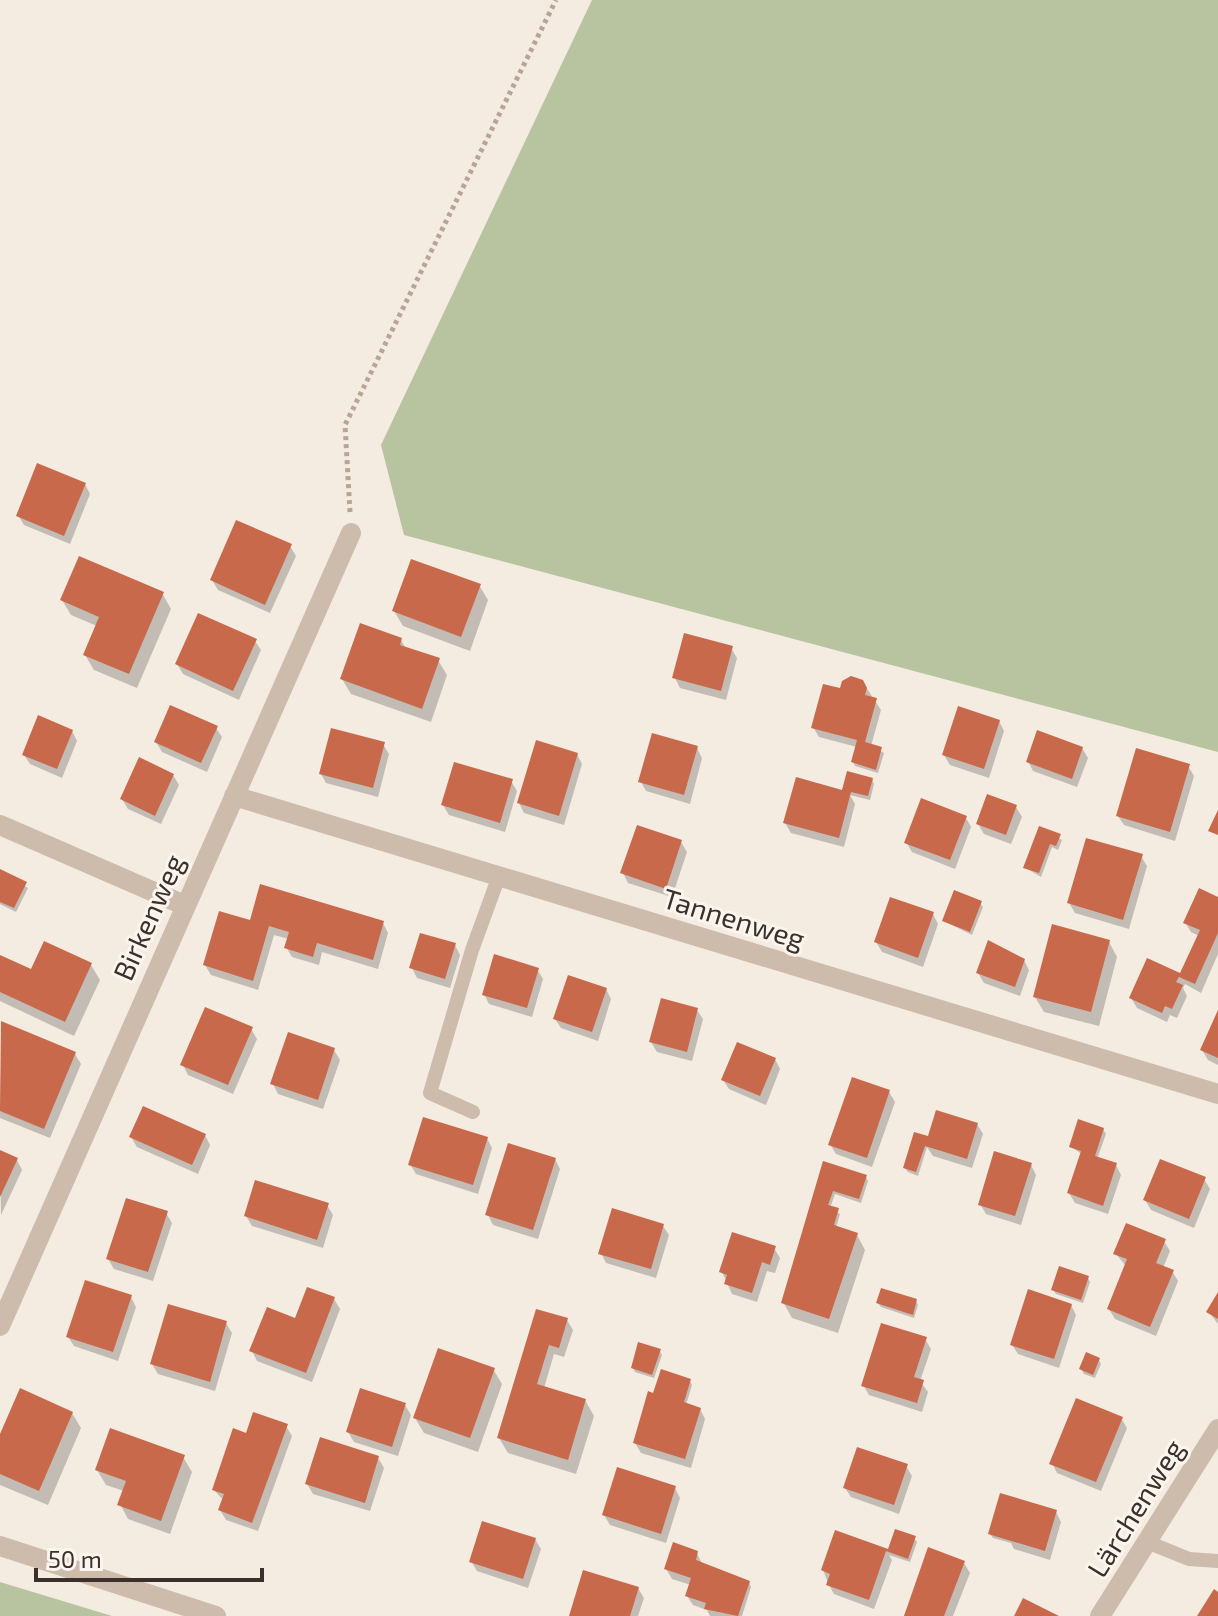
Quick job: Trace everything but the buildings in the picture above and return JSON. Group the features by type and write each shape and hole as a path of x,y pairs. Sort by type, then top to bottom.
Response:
{"street":[{"name":"Birkenweg","path":"0,1326 351,533"},
{"name":"Tannenweg","path":"234,796 1218,1094"},
{"path":"0,825 184,905"},
{"name":"Lärchenweg","path":"1100,1616 1218,1429"},
{"path":"0,1546 216,1616"}],"lane":[{"path":"473,1112 430,1093 472,950 499,876"},
{"path":"1147,1542 1189,1559 1218,1561"}],"path":[{"path":"351,533 345,425 556,0"}],"green space":[{"path":"592,0 1218,0 1218,752 404,535 381,445"},
{"path":"0,1582 112,1616 0,1616"}]}
